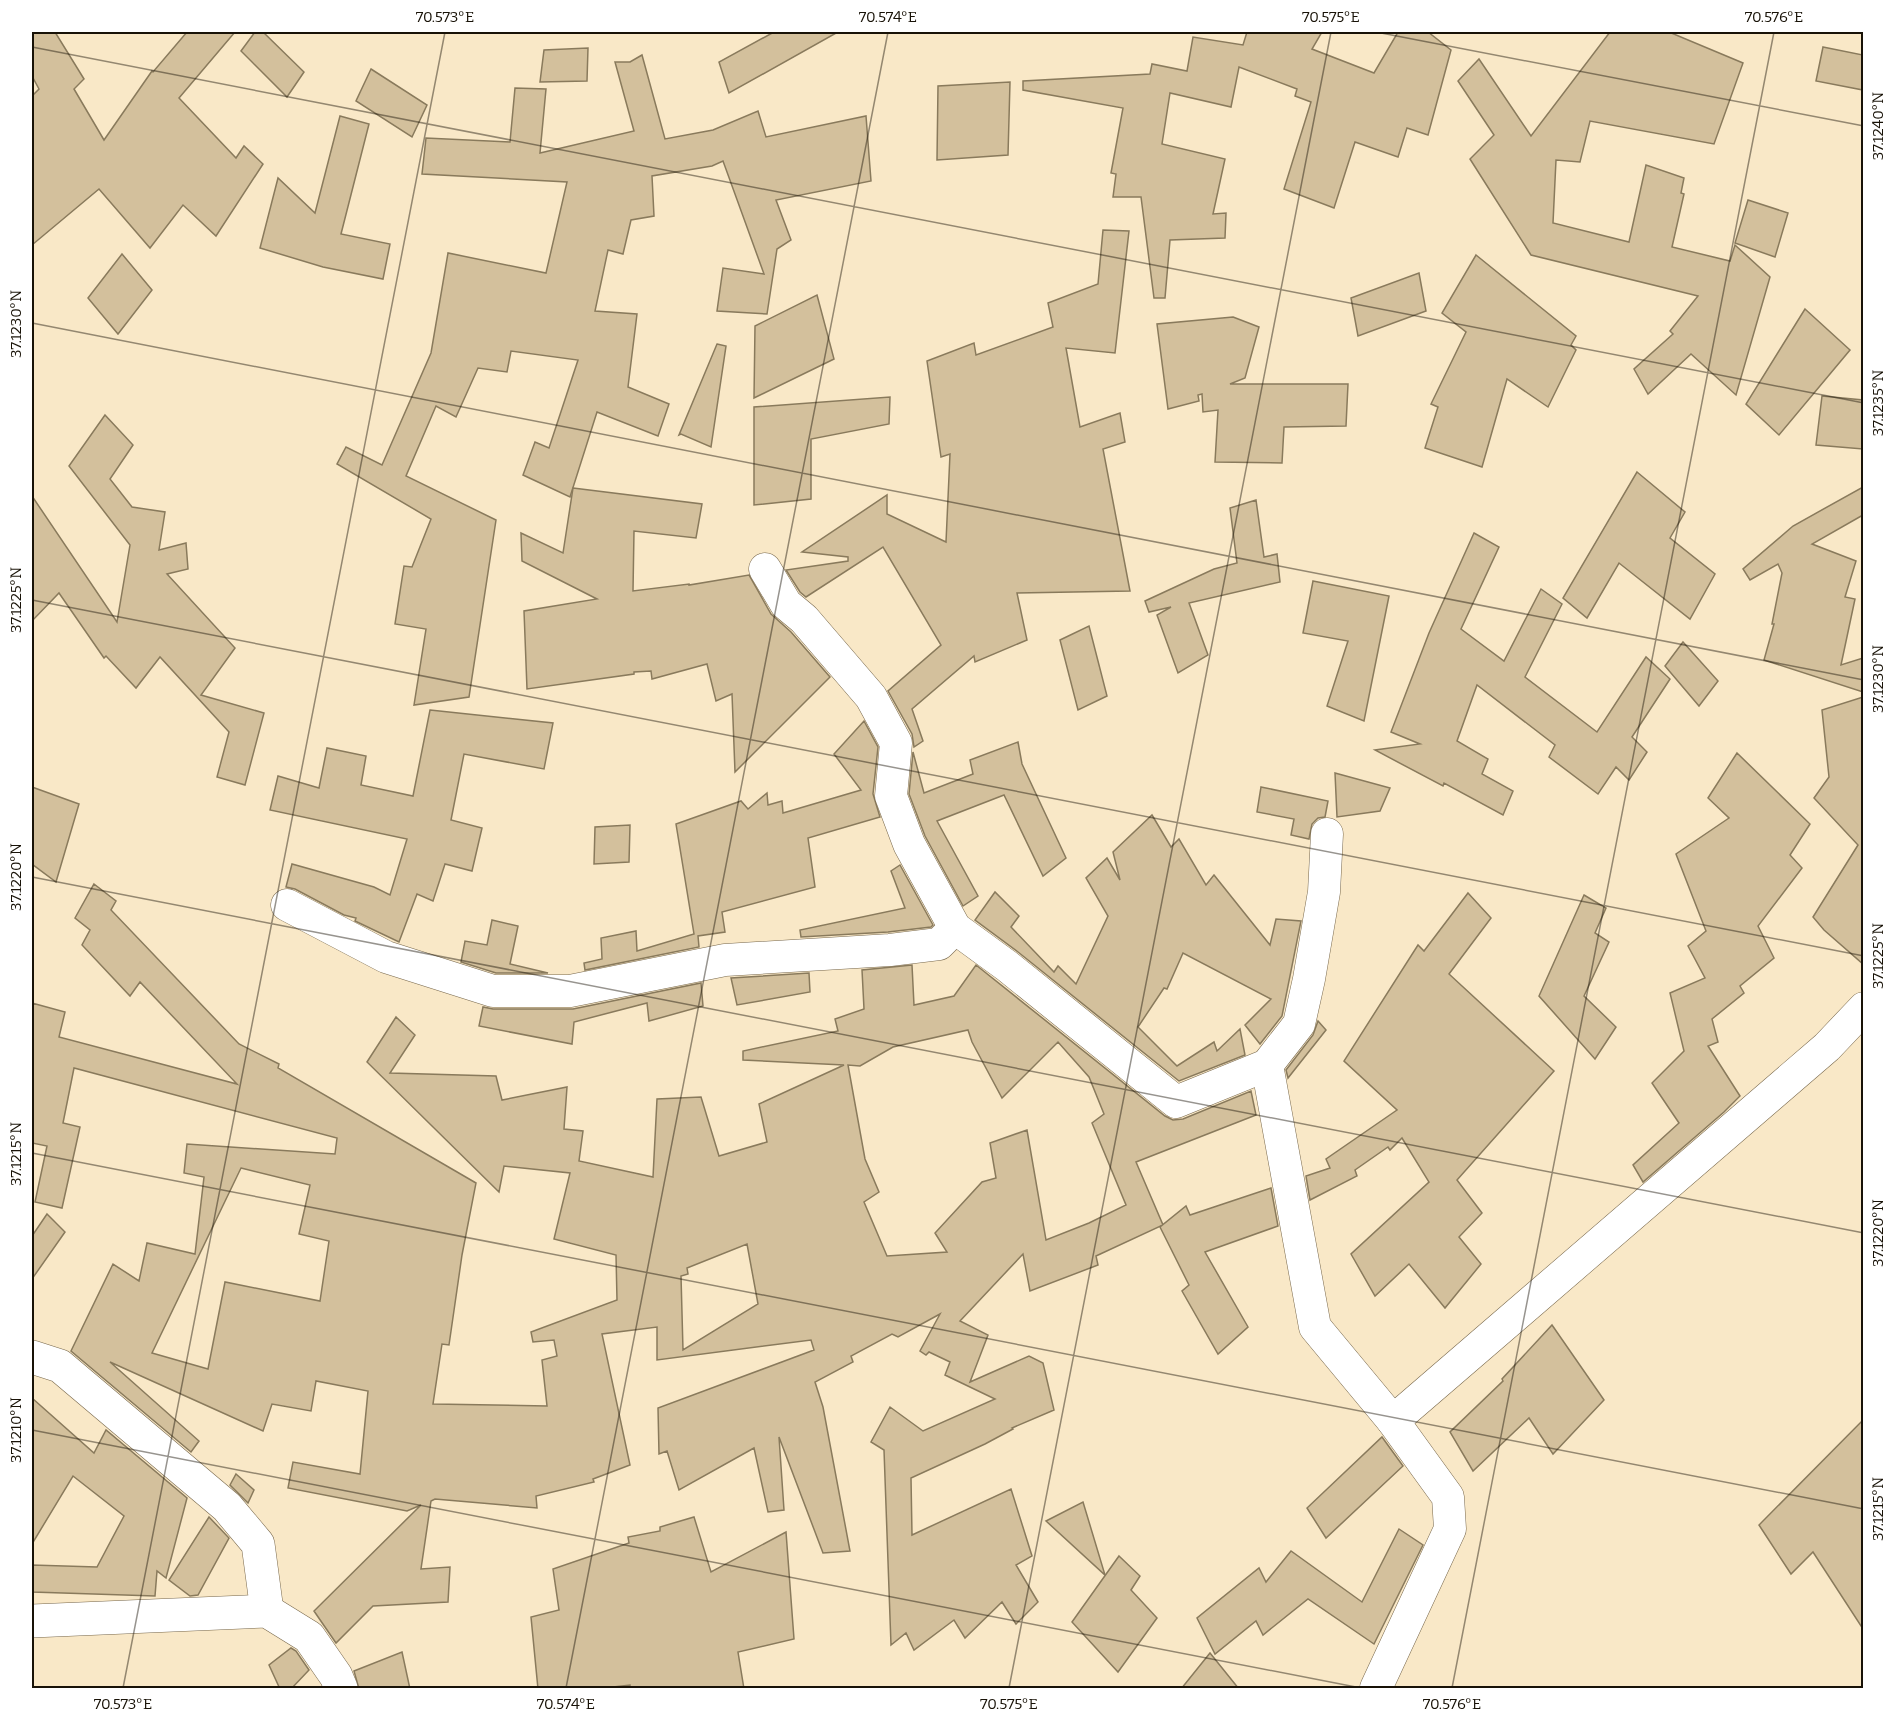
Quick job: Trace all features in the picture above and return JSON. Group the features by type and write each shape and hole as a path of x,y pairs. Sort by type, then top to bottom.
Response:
{"street":[{"path":"765,569 786,604 804,619 871,698 896,743 891,796 909,844 955,928 1007,966 1176,1102 1267,1065 1299,1024 1324,892 1327,834"},
{"path":"287,905 386,957 493,991 570,991 725,960 890,950 939,944 955,928"},
{"path":"1393,1421 1827,1047 1863,1008"},
{"path":"1267,1065 1316,1327 1393,1421 1448,1497 1450,1529 1376,1689"},
{"path":"32,1357 60,1366 227,1507 258,1544 267,1611"},
{"path":"32,1621 267,1611 309,1637 336,1676 341,1689"}],"building":[{"path":"32,32 55,32 84,79 74,89 104,140 152,71 187,32 235,32 179,98 236,158 244,146 263,164 216,236 183,205 150,248 99,189 32,245 32,96 39,89 32,76"},
{"path":"255,32 263,32 304,72 287,97 241,51"},
{"path":"774,32 838,32 729,93 719,62"},
{"path":"1247,32 1322,32 1312,49 1374,73 1398,32 1428,32 1451,50 1428,135 1407,128 1398,157 1355,142 1334,208 1284,189 1311,102 1295,96 1297,89 1239,67 1231,107 1170,93 1162,144 1225,159 1213,214 1226,213 1225,238 1170,240 1165,298 1154,298 1141,197 1113,197 1116,174 1111,173 1123,108 1023,90 1023,81 1150,74 1152,64 1187,71 1193,37 1243,45"},
{"path":"1610,32 1669,32 1743,63 1714,144 1590,121 1580,162 1556,160 1553,223 1629,242 1646,165 1684,178 1681,193 1684,194 1672,247 1730,261 1735,245 1770,277 1736,395 1691,354 1648,394 1634,369 1673,334 1670,331 1698,296 1531,255 1470,159 1494,135 1458,81 1479,59 1531,136"},
{"path":"1823,47 1863,55 1863,90 1816,81"},
{"path":"588,48 587,81 540,82 544,50"},
{"path":"642,55 665,139 713,130 758,111 766,137 866,116 871,181 776,200 791,240 777,249 767,314 717,311 723,268 764,274 723,161 712,166 652,176 654,216 631,220 623,254 608,250 595,311 637,314 628,387 669,404 658,436 597,412 570,497 523,475 535,442 549,448 578,360 511,351 507,372 478,368 456,417 436,406 406,476 496,520 469,697 414,705 426,629 395,624 404,566 412,567 431,519 337,464 346,447 382,465 431,353 448,253 546,273 567,182 422,174 426,138 510,142 515,88 546,89 540,153 634,131 615,62 630,62"},
{"path":"371,69 427,105 412,137 356,101"},
{"path":"1010,82 1008,155 937,160 938,86"},
{"path":"340,116 369,124 341,234 390,244 383,279 323,267 260,248 278,178 315,213"},
{"path":"1748,200 1788,213 1775,257 1735,243"},
{"path":"1103,230 1129,231 1115,353 1066,348 1080,427 1120,413 1125,442 1103,449 1130,591 1017,593 1027,640 975,662 974,656 912,709 923,741 914,747 912,734 888,691 941,645 883,547 806,597 800,592 786,570 848,561 848,557 802,552 887,495 887,514 946,542 950,454 941,457 927,361 974,343 976,355 1053,327 1048,303 1098,284"},
{"path":"122,254 152,290 118,334 88,298"},
{"path":"1476,255 1576,336 1571,345 1576,350 1548,407 1507,379 1482,467 1425,448 1438,407 1431,404 1466,332 1442,313"},
{"path":"1419,273 1426,311 1358,336 1351,298"},
{"path":"817,295 834,359 754,398 755,326"},
{"path":"1805,309 1850,350 1779,435 1746,404"},
{"path":"1233,317 1259,327 1245,378 1230,384 1348,384 1346,426 1284,427 1282,463 1215,462 1218,410 1203,412 1202,394 1198,395 1199,401 1168,409 1157,324"},
{"path":"717,344 726,346 711,447 679,435"},
{"path":"1822,396 1863,400 1863,449 1816,445"},
{"path":"890,397 889,424 811,439 811,499 754,505 754,407"},
{"path":"105,415 133,445 110,479 132,507 165,512 159,550 186,543 188,569 167,574 235,648 201,695 264,713 245,785 217,777 229,732 160,657 136,688 106,656 104,658 59,593 32,621 32,496 117,622 130,545 69,466"},
{"path":"1637,472 1685,512 1670,538 1715,574 1690,619 1619,563 1587,618 1563,598"},
{"path":"1863,487 1863,515 1812,544 1856,561 1845,597 1855,599 1841,665 1863,658 1863,692 1764,660 1774,624 1772,624 1782,573 1778,564 1750,580 1743,569 1793,526"},
{"path":"573,488 702,504 696,538 634,531 633,591 749,575 771,614 791,632 830,677 735,772 732,694 716,701 707,664 652,679 651,671 634,672 634,674 527,689 524,611 597,599 522,561 521,533 563,553"},
{"path":"1256,500 1264,557 1277,554 1280,582 1189,603 1208,655 1178,673 1157,615 1171,607 1149,612 1145,601 1214,569 1237,563 1230,508"},
{"path":"1474,533 1499,547 1461,629 1504,661 1541,589 1562,604 1525,677 1597,732 1646,657 1670,679 1632,737 1647,752 1629,780 1616,767 1598,794 1549,757 1555,745 1477,685 1457,741 1488,759 1482,774 1513,791 1503,815 1444,783 1443,786 1375,750 1420,744 1391,732 1429,633"},
{"path":"1313,581 1389,596 1364,721 1327,706 1348,641 1303,633"},
{"path":"1089,626 1107,696 1078,710 1060,640"},
{"path":"1683,642 1718,681 1699,706 1665,666"},
{"path":"1863,697 1863,964 1824,930 1813,917 1858,845 1814,798 1829,777 1822,710"},
{"path":"430,710 553,723 544,769 464,754 451,820 482,828 472,871 445,864 433,901 417,894 399,942 355,921 356,918 344,915 295,889 286,887 292,864 374,887 390,895 407,839 270,810 278,776 319,788 327,748 366,756 361,785 413,796"},
{"path":"864,721 878,747 873,794 880,817 808,838 815,887 722,912 725,932 698,936 699,947 585,970 584,963 602,959 601,938 636,931 637,951 694,934 676,824 741,801 748,809 767,793 768,805 782,801 783,813 861,790 834,754"},
{"path":"1018,742 1022,764 1066,858 1043,876 1004,795 937,821 978,896 963,906 925,836 909,794 913,752 924,793 973,774 970,760"},
{"path":"1737,753 1810,824 1790,855 1802,868 1758,926 1774,958 1740,986 1744,993 1712,1019 1718,1042 1708,1046 1740,1096 1643,1182 1633,1165 1679,1123 1652,1083 1684,1051 1670,993 1705,978 1688,946 1706,931 1676,854 1729,818 1708,798"},
{"path":"1335,773 1390,788 1380,811 1337,817"},
{"path":"32,787 79,804 56,882 32,864"},
{"path":"1261,787 1328,801 1325,817 1318,818 1312,824 1309,839 1291,835 1294,819 1257,812"},
{"path":"1152,815 1171,847 1179,839 1206,885 1214,875 1270,945 1276,919 1301,921 1282,1016 1260,1044 1245,1025 1271,999 1183,953 1167,989 1164,988 1138,1027 1177,1066 1214,1042 1217,1051 1240,1029 1245,1055 1179,1081 975,920 995,892 1019,916 1011,927 1054,972 1058,966 1076,984 1108,916 1086,878 1107,858 1120,880 1113,852"},
{"path":"630,825 629,862 594,864 595,827"},
{"path":"900,865 933,925 931,927 801,937 800,930 905,908 891,871"},
{"path":"94,884 116,901 111,910 239,1044 279,1064 278,1068 476,1183 462,1255 449,1345 442,1344 433,1404 547,1406 542,1360 557,1356 554,1340 533,1342 531,1332 617,1300 616,1255 554,1239 570,1173 504,1166 499,1192 367,1062 396,1017 415,1035 390,1073 496,1076 502,1100 567,1087 564,1129 583,1131 579,1161 653,1177 657,1099 701,1097 719,1156 767,1142 759,1104 844,1065 743,1060 743,1051 838,1031 835,1019 864,1009 862,970 912,965 914,1005 954,996 976,965 1165,1116 1173,1120 1183,1119 1251,1091 1256,1115 1136,1162 1163,1225 1096,1256 1098,1265 1030,1291 1023,1254 960,1321 988,1335 970,1382 1029,1356 1043,1363 1054,1410 911,1478 912,1535 1011,1489 1032,1556 1016,1565 1038,1602 1016,1624 1002,1602 965,1638 954,1620 914,1650 906,1633 891,1645 884,1450 871,1442 890,1407 923,1431 995,1399 945,1375 950,1362 929,1352 926,1355 920,1351 940,1314 898,1337 892,1334 851,1356 853,1362 815,1382 823,1407 850,1551 823,1553 779,1437 784,1510 768,1512 754,1448 679,1490 667,1451 659,1454 658,1408 814,1350 811,1340 657,1360 657,1327 602,1334 630,1465 593,1479 594,1482 536,1496 537,1508 435,1499 431,1501 421,1569 450,1567 448,1602 373,1606 336,1643 314,1611 421,1505 407,1511 288,1488 293,1462 360,1474 368,1391 316,1381 311,1411 272,1404 263,1431 110,1362 199,1441 191,1452 71,1351 113,1264 139,1281 147,1243 195,1254 204,1177 184,1173 187,1144 335,1154 337,1138 74,1068 63,1123 80,1127 62,1208 35,1202 47,1146 32,1143 32,1003 65,1012 59,1037 237,1084 140,982 130,996 82,945 90,930 75,918","holes":["968,1030 1002,1098 1058,1042 1089,1077 1104,1114 1092,1123 1126,1205 1046,1240 1027,1130 990,1143 996,1178 982,1182 935,1233 947,1252 887,1256 864,1202 879,1192 865,1159 848,1065 860,1066 893,1047","241,1168 310,1185 299,1234 329,1241 320,1301 225,1282 208,1369 152,1353","747,1244 758,1304 683,1350 681,1276 688,1274 687,1268"]},
{"path":"1468,893 1491,918 1449,974 1554,1071 1457,1180 1482,1213 1459,1237 1481,1264 1445,1308 1409,1264 1375,1296 1351,1254 1429,1182 1402,1138 1390,1150 1388,1147 1355,1170 1357,1176 1310,1200 1306,1176 1330,1168 1326,1159 1397,1110 1344,1061 1418,945 1424,951"},
{"path":"1584,895 1606,908 1595,933 1609,942 1584,996 1616,1027 1595,1059 1539,996"},
{"path":"492,920 518,926 510,964 548,973 496,973 461,962 465,941 487,945"},
{"path":"809,973 810,992 737,1005 731,978"},
{"path":"701,983 703,1006 649,1021 647,1003 574,1022 572,1044 479,1026 483,1007 573,1009"},
{"path":"1318,1021 1326,1030 1288,1078 1286,1070 1313,1035"},
{"path":"1271,1188 1278,1226 1205,1252 1248,1327 1218,1354 1182,1291 1189,1285 1160,1227 1186,1206 1190,1215"},
{"path":"47,1214 65,1232 32,1279 32,1236"},
{"path":"1552,1325 1604,1400 1553,1454 1529,1418 1473,1471 1450,1432 1503,1381 1502,1379"},
{"path":"32,1398 94,1453 106,1430 187,1498 166,1578 157,1571 155,1596 32,1592 32,1565 97,1567 124,1516 73,1476 32,1544"},
{"path":"1863,1420 1863,1629 1813,1552 1791,1574 1759,1525"},
{"path":"1382,1437 1403,1466 1326,1538 1307,1508"},
{"path":"236,1474 254,1490 248,1503 230,1485"},
{"path":"1083,1502 1105,1575 1046,1521"},
{"path":"209,1517 229,1538 198,1595 190,1596 169,1580"},
{"path":"694,1517 711,1572 786,1532 794,1639 738,1652 744,1689 630,1689 630,1685 595,1689 538,1689 531,1617 559,1610 553,1569 629,1543 628,1537 660,1531 660,1527"},
{"path":"1399,1529 1423,1545 1374,1644 1308,1599 1263,1635 1256,1621 1215,1654 1197,1618 1259,1568 1266,1582 1291,1551 1362,1602"},
{"path":"1119,1556 1140,1576 1131,1590 1157,1618 1118,1672 1072,1622"},
{"path":"291,1648 296,1651 309,1670 291,1689 280,1689 269,1665"},
{"path":"402,1652 410,1689 359,1689 354,1671"},
{"path":"1210,1653 1239,1689 1181,1689"}]}
